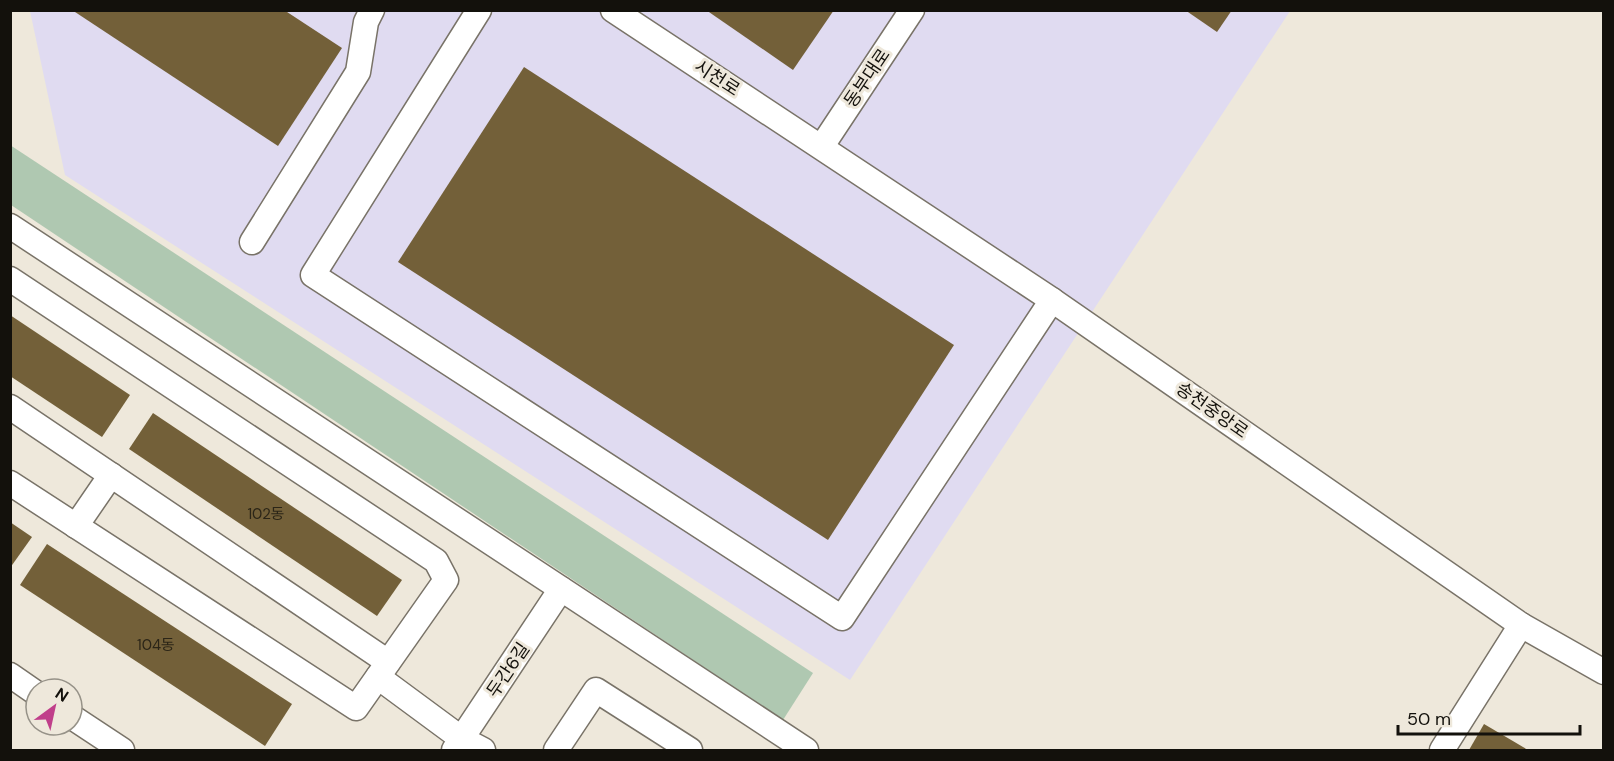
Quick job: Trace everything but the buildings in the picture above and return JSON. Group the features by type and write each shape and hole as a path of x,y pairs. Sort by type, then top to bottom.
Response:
{"street":[{"path":"252,242 358,72 366,22 372,10"},
{"path":"479,10 313,275 842,618 1052,300"},
{"name":"시천로","path":"613,10 822,146"},
{"name":"동부대로","path":"822,146 912,10"},
{"name":"송천중앙로","path":"822,146 1052,300 1521,625 1604,672"},
{"path":"10,226 806,750"},
{"path":"10,279 436,561 446,580 356,708 10,483"},
{"path":"10,407 111,475 383,669 458,745 483,750"},
{"path":"76,526 111,475"},
{"name":"두간6길","path":"458,745 561,589"},
{"path":"1443,750 1521,625"},
{"path":"10,675 24,685"},
{"path":"556,750 596,690 690,750"},
{"path":"84,725 122,750"}],"shaded area":[{"path":"30,11 1290,11 850,680 65,175"}],"green space":[{"path":"10,145 813,673 783,720 11,205"}]}
